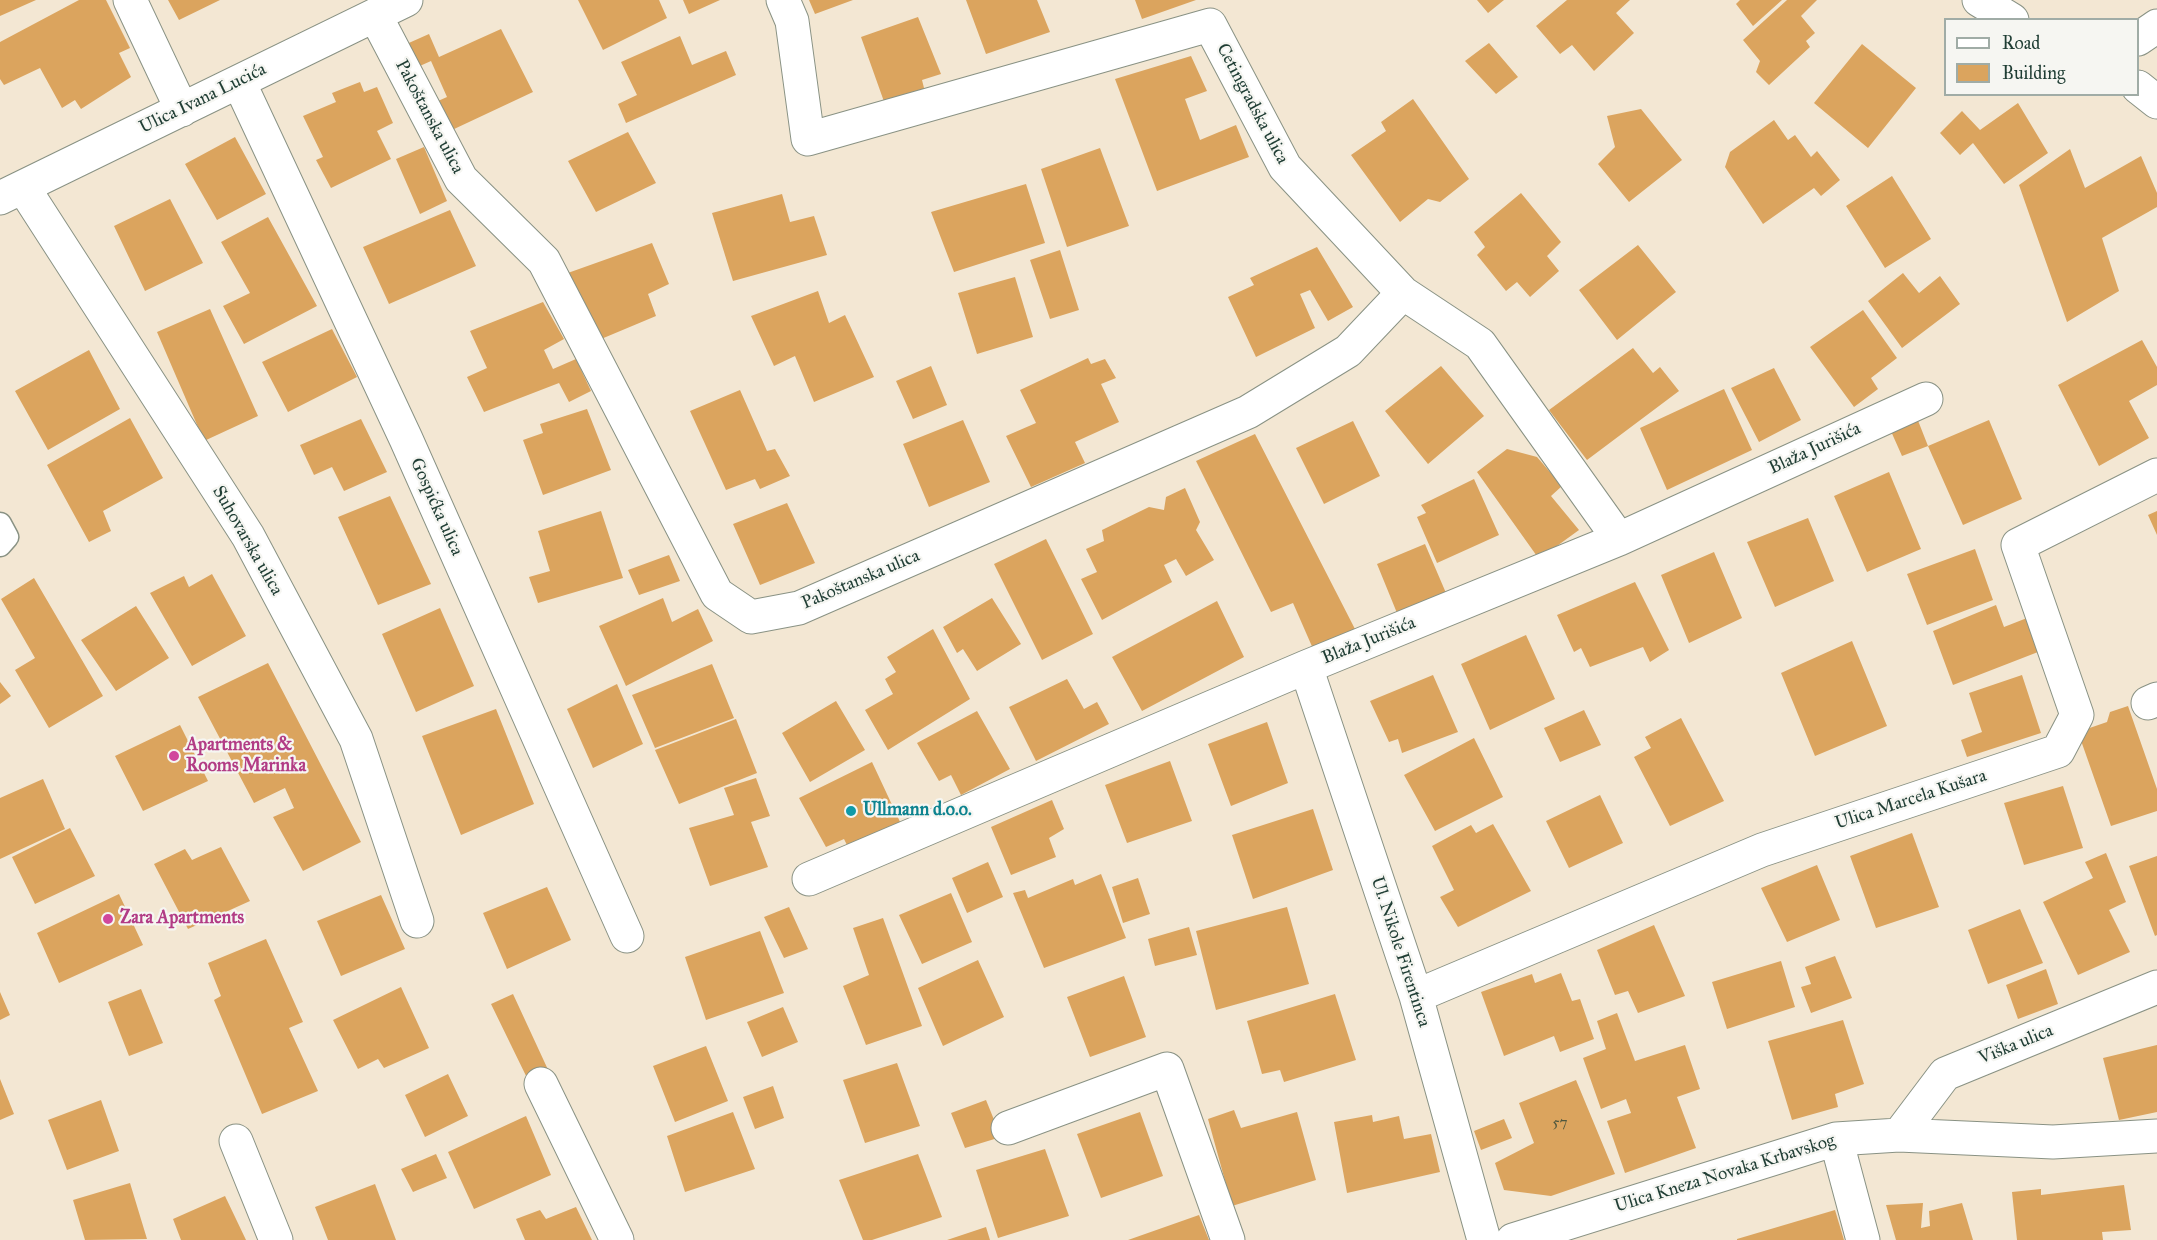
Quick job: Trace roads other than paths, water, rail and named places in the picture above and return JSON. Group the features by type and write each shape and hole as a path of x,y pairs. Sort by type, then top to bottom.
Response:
{"street":[{"path":"130,0 182,110"},
{"name":"Ulica Ivana Lucića","path":"11,193 406,0"},
{"name":"Cetingradska ulica","path":"783,0 792,21 808,139 1210,25 1285,167 1403,293 1480,344 1619,539"},
{"path":"1979,0 2009,18"},
{"name":"Pakoštanska ulica","path":"375,15 461,180 544,261 717,594 751,616 799,608 1248,412 1348,351 1403,293"},
{"path":"2139,38 2157,26"},
{"name":"Gospićka ulica","path":"239,82 406,439 627,936"},
{"path":"2139,88 2157,102"},
{"name":"Suhovarska ulica","path":"11,193 248,536 356,739 417,921"},
{"name":"Blaža Jurišića","path":"809,879 1306,667 1619,539 1926,399"},
{"name":"Ulica Marcela Kušara","path":"1416,996 1762,850 2058,752 2078,715 2018,545 2157,475"},
{"name":"Ul. Nikole Firentinca","path":"1306,667 1416,996 1484,1240"},
{"name":"Viška ulica","path":"1899,1135 1945,1074 2157,987"},
{"path":"1008,1128 1167,1070 1228,1240"},
{"path":"541,1084 617,1240"},
{"name":"Ulica Kneza Novaka Krbavskog","path":"1513,1240 1593,1228 1836,1139 1899,1135 2053,1142 2157,1136"},
{"path":"1836,1139 1863,1240"},
{"path":"236,1141 276,1240"}],"lane":[{"path":"0,524 8,537 0,545"}],"place":[{"name":"Apartments & Rooms Marinka","path":"174,756"},
{"name":"Ullmann d.o.o.","path":"851,811"},
{"name":"Zara Apartments","path":"108,919"}]}
